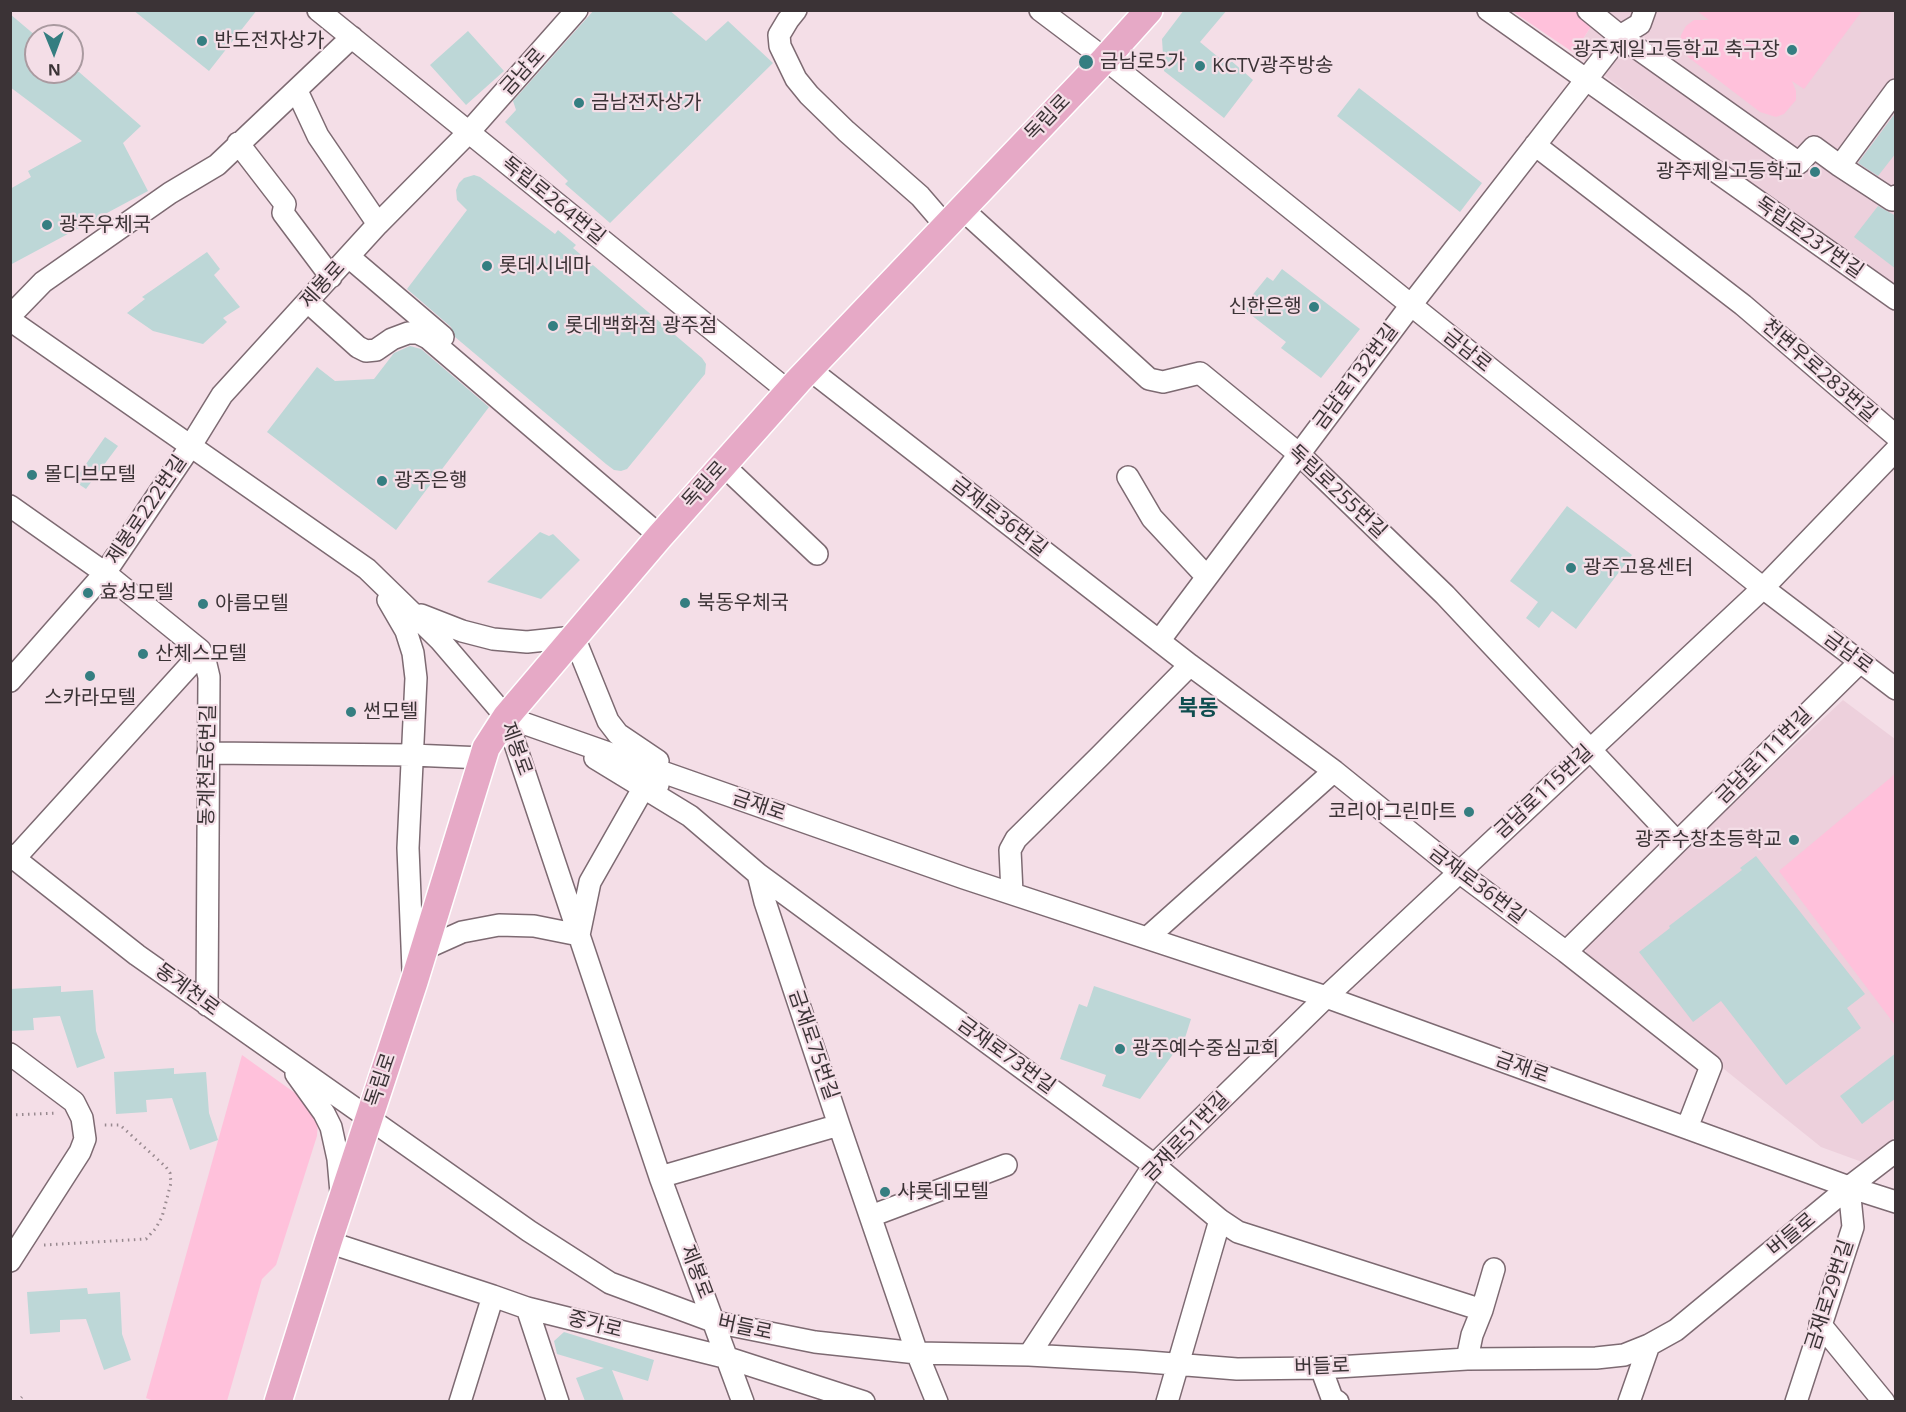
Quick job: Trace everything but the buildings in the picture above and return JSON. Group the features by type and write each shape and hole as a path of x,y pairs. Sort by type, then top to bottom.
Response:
{"main road":[{"name":"독립로","path":"278,1401 414,982 486,748 506,717 788,391 1149,10"}],"street":[{"name":"독립로264번길","path":"318,10 788,391"},
{"name":"금남로","path":"468,133 577,10"},
{"path":"796,10 779,35 780,46 796,79 846,131 920,196 953,217"},
{"name":"금남로","path":"1040,10 1105,59 1762,588 1896,689"},
{"name":"독립로237번길","path":"1488,10 1896,299"},
{"path":"1588,10 1620,36 1799,163 1814,147 1892,200 1896,195"},
{"name":"금남로132번길","path":"1159,641 1411,305 1535,145 1620,36 1640,24 1644,10"},
{"path":"10,318 43,282 170,194 217,165 352,37"},
{"path":"1840,166 1896,90"},
{"path":"297,91 318,136 378,224"},
{"name":"제봉로","path":"190,447 222,395 378,224 468,133"},
{"path":"238,144 285,204 283,213 331,277"},
{"name":"천변우로283번길","path":"1535,145 1743,305 1896,436"},
{"name":"독립로255번길","path":"953,217 1149,379 1163,382 1200,373 1299,454 1445,595 1677,842"},
{"path":"349,256 663,533"},
{"path":"308,302 358,347 366,351 376,351 392,339 408,333 424,336 663,533"},
{"name":"제봉로","path":"10,318 190,447 367,569 440,640 506,717 660,1177 743,1401"},
{"name":"금재로36번길","path":"809,369 1190,665 1334,771 1458,872 1566,952 1711,1066 1687,1128"},
{"name":"제봉로222번길","path":"12,678 105,573 190,447"},
{"path":"1762,588 1896,450"},
{"path":"723,465 817,554"},
{"path":"1128,477 1152,518 1207,577"},
{"name":"제봉로222번길","path":"10,506 105,573"},
{"path":"367,569 406,630 413,653 416,678 408,848 414,982"},
{"path":"13,856 201,653 105,573"},
{"name":"금남로115번길","path":"1326,997 1762,588"},
{"path":"410,611 462,631 493,639 527,642 574,637 608,721 618,734 692,782"},
{"name":"동계천로6번길","path":"201,653 209,677 207,1005"},
{"name":"금남로111번길","path":"1566,952 1860,662"},
{"path":"1012,893 1010,850 1016,839 1190,665"},
{"name":"금재로","path":"506,717 1012,893 1326,997 1848,1187 1896,1202"},
{"name":"금재로73번길","path":"562,737 690,816 758,874 1154,1165 1220,1220 1238,1232 1482,1310"},
{"path":"208,753 483,758"},
{"path":"1148,938 1334,771"},
{"path":"424,949 462,932 499,925 534,926 579,935 590,882 640,794 646,789 661,784 692,782"},
{"name":"동계천로","path":"13,856 137,955 287,1062 369,1117"},
{"name":"금재로75번길","path":"758,874 765,902 839,1125 917,1353 937,1401"},
{"name":"금재로51번길","path":"1029,1355 1154,1165 1326,997"},
{"path":"10,1054 74,1102 82,1118 85,1139 16,1253"},
{"path":"287,1062 324,1113 331,1127 339,1159 342,1201"},
{"name":"버들로","path":"369,1117 529,1231 610,1283 715,1322 815,1342 917,1353 1029,1355 1237,1369 1321,1368 1467,1359 1596,1358 1624,1355 1649,1345 1676,1330 1848,1187 1896,1151"},
{"path":"660,1177 839,1125"},
{"path":"870,1216 1006,1165"},
{"name":"금재로29번길","path":"1796,1401 1853,1227 1848,1187"},
{"path":"1167,1401 1220,1220"},
{"name":"중가로","path":"328,1242 527,1308 728,1358 864,1401"},
{"path":"1467,1359 1472,1335 1494,1269"},
{"path":"460,1401 493,1296"},
{"path":"527,1308 558,1401"},
{"path":"1820,1324 1884,1401"},
{"path":"1629,1401 1649,1345"},
{"path":"1321,1368 1332,1398 1338,1401"}],"path":[{"path":"10,1116 82,1118 120,1125 166,1167 170,1173 171,1183 162,1217 147,1239 60,1245 16,1253"},
{"path":"17,1401 22,1397"}],"shaded area":[{"path":"1512,11 1601,11 1574,53"},
{"name":"광주제일고등학교","path":"1601,11 1895,11 1895,291 1574,53"},
{"path":"1697,11 1862,11 1804,89 1792,81 1796,91 1796,100 1784,114 1776,117 1760,112 1688,57 1680,42 1686,26 1694,20 1709,20"},
{"name":"광주수창초등학교","path":"1843,700 1895,739 1895,1137 1862,1162 1821,1147 1587,959 1585,942"},
{"path":"1895,774 1895,1025 1779,871"},
{"path":"242,1055 302,1098 318,1121 317,1136 276,1265 262,1279 227,1401 156,1402 146,1398"}],"place":[{"name":"반도전자상가","path":"202,41"},
{"name":"광주제일고등학교 축구장","path":"1792,50"},
{"name":"금남로5가","path":"1086,62"},
{"name":"KCTV광주방송","path":"1200,66"},
{"name":"금남전자상가","path":"579,103"},
{"name":"광주제일고등학교","path":"1815,172"},
{"name":"광주우체국","path":"47,225"},
{"name":"롯데시네마","path":"487,266"},
{"name":"신한은행","path":"1314,307"},
{"name":"롯데백화점 광주점","path":"553,326"},
{"name":"몰디브모텔","path":"32,475"},
{"name":"광주은행","path":"382,481"},
{"name":"광주고용센터","path":"1571,568"},
{"name":"효성모텔","path":"88,593"},
{"name":"북동우체국","path":"685,603"},
{"name":"아름모텔","path":"203,604"},
{"name":"산체스모텔","path":"143,654"},
{"name":"스카라모텔","path":"90,676"},
{"name":"썬모텔","path":"351,712"},
{"name":"코리아그린마트","path":"1469,812"},
{"name":"광주수창초등학교","path":"1794,840"},
{"name":"광주예수중심교회","path":"1120,1049"},
{"name":"샤롯데모텔","path":"885,1192"}],"district":[{"name":"북동","path":"1198,709"}]}
